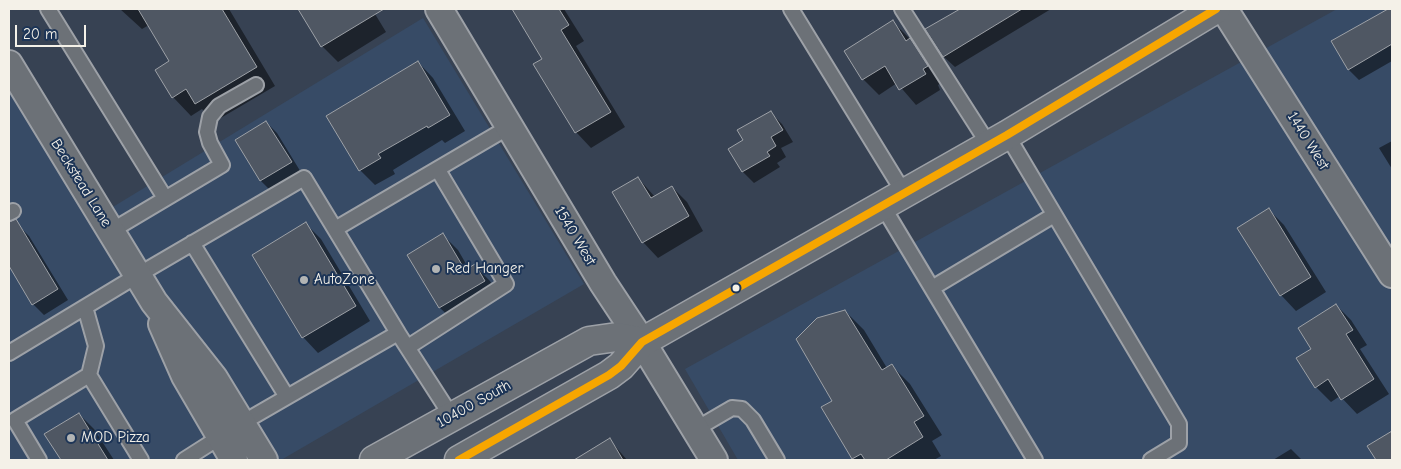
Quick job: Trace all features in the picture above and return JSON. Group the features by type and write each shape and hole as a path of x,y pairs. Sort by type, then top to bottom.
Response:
{"main road":[{"path":"459,460 608,375 621,366 642,342 998,140 1216,9"},
{"name":"10400 South","path":"374,460 589,341 617,337 642,342"}],"street":[{"name":"1540 West","path":"439,9 603,283 642,342 714,460"},
{"name":"1440 West","path":"1224,9 1392,274"},
{"name":"Beckstead Lane","path":"12,78 111,231 154,302 185,376 234,460"},
{"name":"Beckstead Lane","path":"154,302 198,355 264,460"}],"lane":[{"path":"48,9 165,198"},
{"path":"790,9 893,199 932,288 1035,460"},
{"path":"902,9 1054,215 1179,424 1179,443 1151,460"},
{"path":"111,231 222,165 210,143 207,132 210,117 219,106 256,85"},
{"path":"335,229 509,128"},
{"path":"408,347 506,284 438,170"},
{"path":"9,353 304,178 398,333 452,417"},
{"path":"932,288 1054,215"},
{"path":"192,244 287,397"},
{"path":"85,307 96,346 89,375 141,460"},
{"path":"242,423 398,333"},
{"path":"40,460 15,420 89,375"},
{"path":"696,429 732,408 742,409 753,420 777,460"},
{"path":"184,460 220,437"}],"shaded area":[{"path":"1337,9 1392,9 1392,460 738,460 685,369"},
{"path":"423,18 584,284 281,460 9,460 9,92 103,213"}],"building":[{"path":"138,9 222,9 257,67 195,104 186,89 172,98 155,70 169,61"},
{"path":"298,9 384,9 321,47"},
{"path":"512,9 559,9 569,25 561,30 611,112 575,133 533,64 542,59"},
{"path":"960,9 1022,9 943,57 925,29"},
{"path":"1388,9 1392,9 1392,44 1348,70 1331,41"},
{"path":"893,20 906,41 910,38 928,66 923,69 926,74 899,90 885,66 862,80 844,51"},
{"path":"418,61 450,115 378,154 381,158 359,171 326,116"},
{"path":"771,111 783,130 771,137 776,146 767,152 770,156 742,172 728,149 743,140 737,130"},
{"path":"266,121 292,162 260,181 235,140"},
{"path":"638,177 651,198 672,186 689,216 642,243 612,192"},
{"path":"1269,208 1311,277 1280,296 1237,228"},
{"path":"16,219 58,289 32,305 9,266 9,222"},
{"name":"AutoZone","path":"306,222 356,306 302,338 252,255"},
{"name":"Red Hanger","path":"443,233 465,270 475,264 485,281 439,308 407,255"},
{"path":"1336,304 1353,330 1346,334 1374,379 1341,400 1328,379 1315,388 1296,358 1311,349 1298,328"},
{"path":"845,310 882,370 892,364 924,416 914,422 923,437 886,460 865,460 861,454 852,459 821,407 832,401 796,339 817,318"},
{"name":"MOD Pizza","path":"79,413 108,460 61,460 44,434"},
{"path":"1392,431 1392,460 1376,460 1367,446"},
{"path":"610,438 623,460 574,460"}],"transit line":[{"path":"459,460 609,375 621,366 642,342 1007,135 1216,9"}],"place":[{"name":"Red Hanger","path":"436,269"},
{"name":"AutoZone","path":"304,280"},
{"name":"MOD Pizza","path":"71,438"}]}
